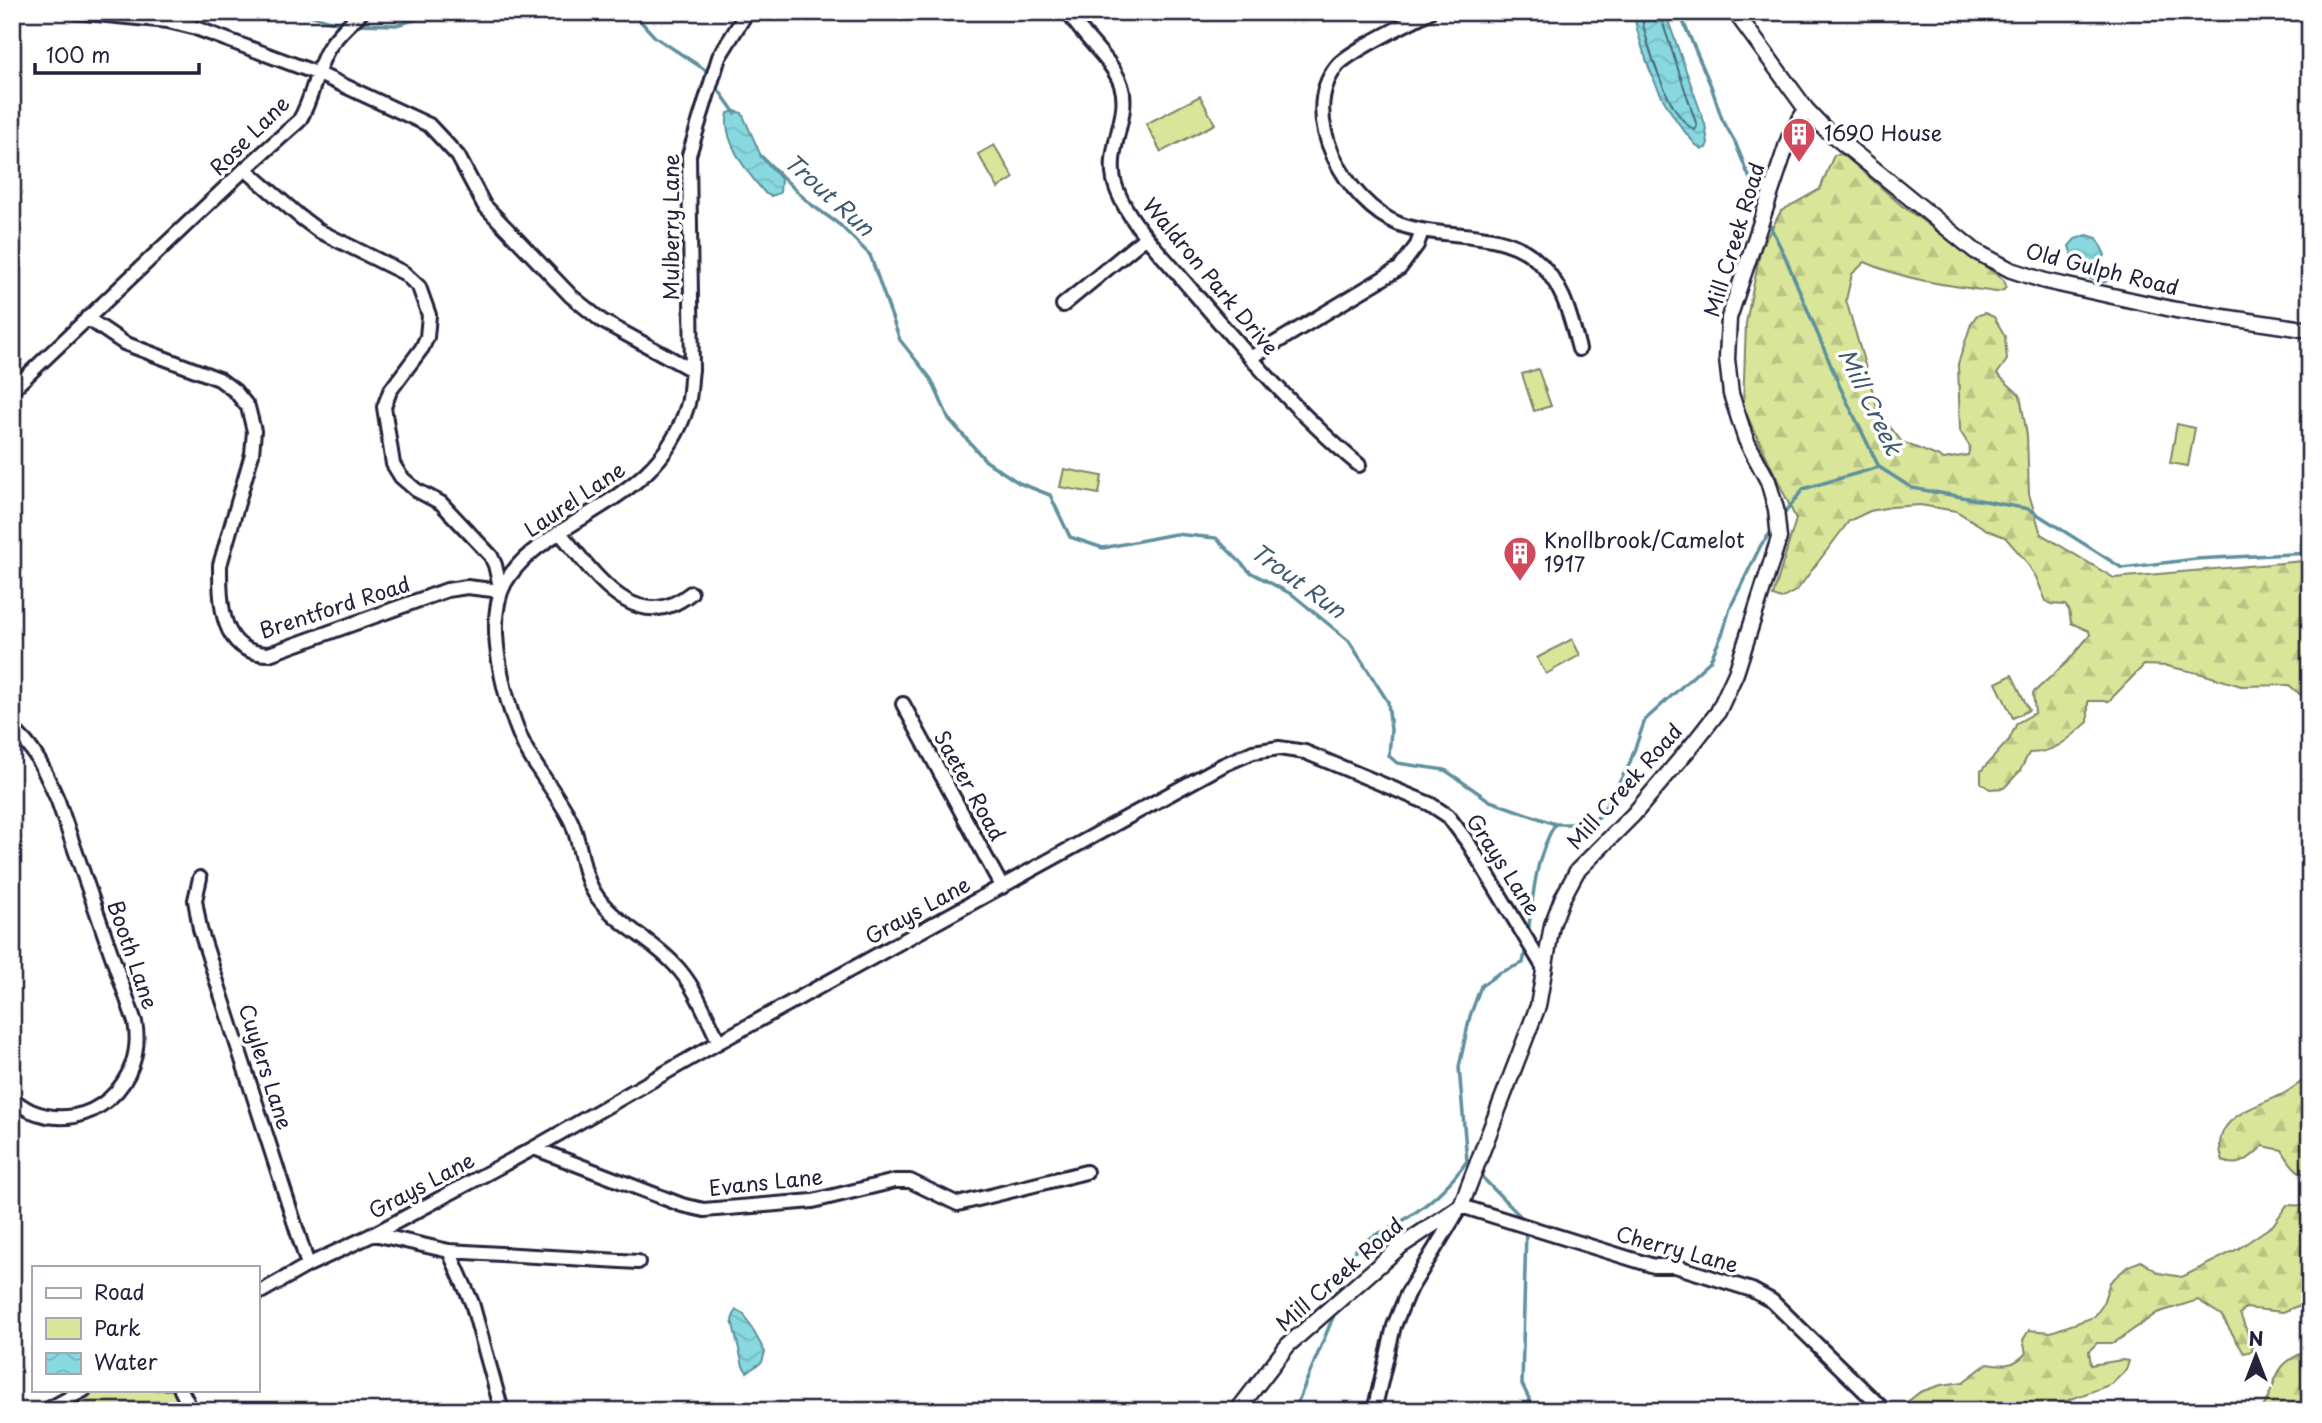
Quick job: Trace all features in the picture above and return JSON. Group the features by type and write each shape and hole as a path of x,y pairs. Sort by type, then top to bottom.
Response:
{"street":[{"name":"Rose Lane","path":"12,390 299,121 319,74 193,27 168,21 76,12"},
{"name":"Mulberry Lane","path":"692,370 689,155 719,57 747,12"},
{"name":"Waldron Park Drive","path":"1068,12 1113,70 1121,85 1123,102 1112,152 1113,174 1118,194 1146,237 1252,357 1319,429 1359,466"},
{"path":"1429,12 1338,65 1328,81 1322,114 1329,147 1361,197 1398,224 1422,231 1496,240 1530,255 1556,282 1568,309 1579,349"},
{"name":"Old Gulph Road","path":"1735,12 1806,109 1824,128 1976,251 2011,270 2045,281 2176,310 2310,331"},
{"path":"361,13 326,51 319,74 429,125 458,156 484,205 572,296 602,321 692,370"},
{"name":"Mill Creek Road","path":"1237,1411 1288,1345 1401,1246 1461,1206 1538,1006 1552,925 1562,899 1577,872 1699,737 1723,702 1736,673 1779,538 1768,481 1746,440 1731,394 1727,359 1729,318 1789,138 1806,109"},
{"path":"246,169 319,230 404,273 419,287 429,315 427,337 390,391 384,407 393,464 401,477 415,490 441,503 491,556 501,591"},
{"path":"1252,357 1400,268 1417,245 1422,231"},
{"path":"1063,305 1146,237"},
{"name":"Brentford Road","path":"87,318 124,344 219,379 235,391 248,407 254,431 252,454 220,565 225,620 240,647 253,653 269,654 447,590 467,587 501,591"},
{"name":"Laurel Lane","path":"692,370 688,405 681,423 659,460 641,480 528,554 501,591 495,639 516,723 527,750 571,821 591,888 604,905 674,963 693,990 719,1042"},
{"path":"559,532 622,600 643,608 657,608 691,593"},
{"name":"Saeter Road","path":"902,704 1002,887"},
{"name":"Booth Lane","path":"12,729 20,735 43,767 58,801 138,1036 137,1050 127,1078 121,1087 98,1107 75,1115 54,1116 30,1111 12,1099"},
{"name":"Grays Lane","path":"259,1293 534,1148 719,1042 1223,765 1253,752 1279,748 1306,751 1430,804 1448,816 1469,844 1545,971"},
{"name":"Cuylers Lane","path":"200,878 195,900 200,929 308,1265"},
{"name":"Evans Lane","path":"534,1148 682,1205 704,1210 813,1201 895,1181 910,1181 958,1204 1086,1172"},
{"path":"1374,1411 1394,1326 1407,1294 1461,1206"},
{"name":"Cherry Lane","path":"1461,1206 1654,1266 1675,1266 1762,1296 1790,1316 1885,1411"},
{"path":"374,1234 449,1251 638,1262"},
{"path":"449,1251 472,1303 502,1411"},
{"path":"45,1411 80,1392"},
{"path":"182,1392 192,1411"}],"green space":[{"path":"1200,96 1215,124 1161,152 1146,124"},
{"path":"994,145 1014,178 998,188 978,154"},
{"path":"1843,154 1901,205 2004,280 2006,286 2004,290 1997,292 1947,285 1897,274 1865,262 1852,274 1846,300 1879,413 1902,442 1944,459 1968,455 1970,447 1960,431 1958,364 1976,316 1985,313 1994,317 2005,336 2007,360 1997,374 2020,395 2027,435 2029,494 2041,534 2114,578 2304,561 2310,557 2310,703 2289,685 2241,686 2167,666 2144,665 2109,701 2088,701 2088,722 2074,734 2047,751 2029,753 2020,771 2004,788 1990,789 1981,783 1981,771 2009,740 2017,723 2035,713 2033,693 2067,662 2090,635 2089,631 2071,623 2069,610 2065,605 2046,601 2036,577 2005,537 1989,531 1956,511 1920,505 1870,511 1849,521 1797,590 1781,599 1773,596 1796,519 1743,407 1746,323 1761,248 1781,211 1820,189 1834,155"},
{"path":"1538,369 1551,406 1534,411 1522,374"},
{"path":"2177,424 2195,428 2188,466 2170,463"},
{"path":"1064,469 1102,476 1099,494 1060,487"},
{"path":"1572,639 1580,655 1546,674 1537,658"},
{"path":"2012,675 2029,710 2013,718 1996,683"},
{"path":"2310,1077 2310,1177 2297,1170 2282,1150 2263,1146 2240,1163 2223,1161 2220,1147 2227,1125 2246,1111 2281,1095"},
{"path":"2287,1205 2310,1206 2310,1301 2283,1312 2245,1308 2240,1314 2252,1344 2252,1351 2244,1353 2221,1315 2198,1300 2157,1313 2114,1343 2097,1343 2089,1351 2091,1365 2129,1361 2126,1370 2112,1384 2039,1411 1906,1411 1906,1403 1920,1392 1963,1382 1988,1363 2004,1365 2018,1360 2026,1353 2023,1340 2029,1330 2051,1332 2094,1317 2102,1306 2110,1282 2128,1266 2141,1261 2159,1273 2182,1277 2238,1249 2273,1225"},
{"path":"2310,1350 2310,1411 2261,1411 2281,1368"},
{"path":"81,1392 182,1392 192,1411 46,1411"}],"water":[{"path":"1633,12 1665,12 1705,124 1708,143 1706,148 1702,149 1696,145 1664,100 1643,49"},
{"path":"728,113 742,113 761,156 781,179 780,193 771,196 766,194 738,157 732,146 727,124"},
{"path":"2087,235 2097,238 2105,255 2102,262 2108,273 2106,282 2086,277 2070,250 2069,246 2075,239"},
{"path":"736,1310 744,1314 765,1352 762,1362 747,1372 743,1366 732,1320"}],"waterway":[{"name":"Trout Run","path":"300,12 346,24"},
{"name":"Trout Run","path":"353,24 396,25 443,12"},
{"name":"Trout Run","path":"632,12 655,37 704,69 709,76"},
{"name":"Mill Creek","path":"1679,12 1761,206"},
{"name":"Trout Run","path":"715,85 735,113"},
{"name":"Trout Run","path":"761,156 809,203 840,225 870,255 900,340 931,379 949,419 986,461 1019,483 1050,495 1070,537 1103,548 1175,534 1216,538 1250,572 1293,595 1349,641 1388,702 1391,730 1389,756 1397,763 1445,770 1490,801 1555,824 1587,824 1600,816 1629,765 1645,720 1710,661 1730,608 1761,545 1774,528"},
{"name":"Mill Creek","path":"1767,220 1840,387 1879,467 1912,488 2029,509 2122,568 2196,559 2310,553"},
{"name":"Trout Run","path":"1782,517 1803,489 1879,467"},
{"path":"1528,933 1539,864 1555,824"},
{"path":"1339,1292 1347,1264 1356,1249 1428,1203 1445,1188 1467,1161 1459,1067 1470,1016 1481,986 1499,973 1523,963 1526,947"},
{"path":"1478,1173 1526,1222"},
{"path":"1526,1230 1522,1384 1535,1411"},
{"path":"1294,1411 1336,1310"}],"place":[{"name":"1690 House","path":"1799,164"},
{"name":"Knollbrook/Camelot 1917","path":"1520,583"}]}
